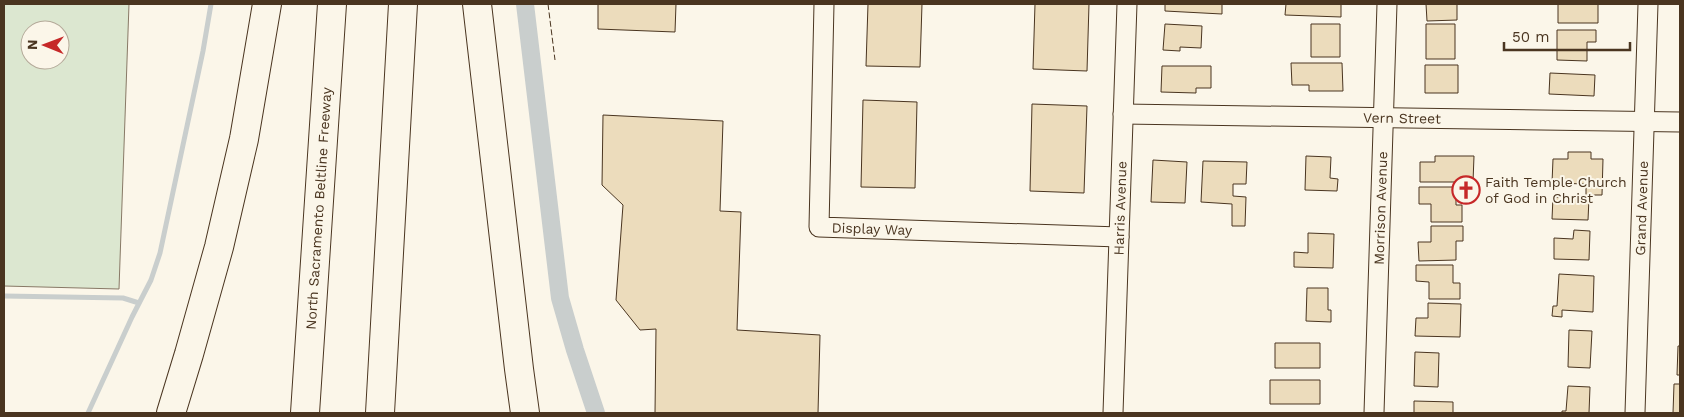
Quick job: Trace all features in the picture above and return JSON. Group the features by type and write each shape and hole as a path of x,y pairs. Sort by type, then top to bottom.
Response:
{"highway":[{"path":"171,413 190,354 219,247 244,139 267,4"},
{"name":"North Sacramento Beltline Freeway","path":"305,413 332,4"},
{"path":"380,413 403,4"},
{"path":"477,4 518,369 521,413"},
{"path":"163,413 190,354"},
{"path":"518,369 525,413"}],"street":[{"name":"Display Way","path":"824,4 819,227 1119,237"},
{"name":"Harris Avenue","path":"1113,413 1126,4"},
{"name":"Morrison Avenue","path":"1374,413 1387,4"},
{"name":"Grand Avenue","path":"1635,413 1648,4"},
{"name":"Vern Street","path":"1123,114 1680,122"}],"green space":[{"path":"4,4 129,4 119,289 4,286"}],"building":[{"path":"598,4 676,4 675,32 598,29"},
{"path":"868,4 922,4 920,67 866,66"},
{"path":"1035,4 1089,4 1087,71 1033,69"},
{"path":"1165,4 1222,4 1222,14 1165,11"},
{"path":"1286,4 1341,4 1341,17 1285,15"},
{"path":"1426,4 1457,4 1457,20 1427,21"},
{"path":"1558,4 1598,4 1598,23 1558,23"},
{"path":"1165,24 1202,26 1201,48 1180,47 1180,51 1163,50"},
{"path":"1311,24 1340,24 1340,57 1311,57"},
{"path":"1426,24 1455,24 1455,59 1426,59"},
{"path":"1557,30 1596,30 1596,42 1587,42 1587,61 1557,60"},
{"path":"1291,63 1342,63 1343,91 1309,91 1309,85 1292,85"},
{"path":"1425,65 1458,65 1458,93 1425,93"},
{"path":"1162,66 1211,66 1211,88 1196,88 1196,93 1161,92"},
{"path":"1550,73 1595,75 1594,96 1549,94"},
{"path":"863,100 917,102 915,188 861,187"},
{"path":"1032,104 1087,106 1084,193 1030,191"},
{"path":"603,115 723,121 720,211 741,212 737,330 820,335 818,413 655,413 656,329 640,330 616,300 623,205 602,185"},
{"path":"1568,152 1591,152 1591,159 1603,159 1602,195 1586,195 1586,184 1552,183 1553,159 1568,159"},
{"path":"1306,156 1331,157 1330,178 1338,179 1337,191 1305,190"},
{"path":"1435,156 1474,156 1473,182 1420,182 1420,162 1435,162"},
{"path":"1153,160 1187,162 1185,203 1151,202"},
{"path":"1203,161 1247,162 1246,184 1233,184 1233,196 1246,197 1245,226 1232,226 1232,204 1201,202"},
{"path":"1419,187 1456,187 1456,205 1462,205 1462,222 1431,222 1431,204 1419,204"},
{"path":"1553,197 1589,198 1588,220 1552,219"},
{"path":"1431,226 1463,226 1463,241 1456,241 1456,260 1419,261 1418,242 1431,242"},
{"path":"1574,230 1590,231 1589,260 1554,259 1554,238 1573,239"},
{"path":"1308,233 1334,234 1333,268 1294,267 1294,252 1308,253"},
{"path":"1416,265 1453,265 1453,283 1460,283 1460,299 1429,299 1429,282 1416,281"},
{"path":"1559,274 1594,276 1593,312 1562,310 1562,317 1552,316 1553,306 1557,306"},
{"path":"1307,288 1328,288 1328,310 1331,310 1331,322 1306,321"},
{"path":"1428,303 1461,304 1460,337 1415,336 1416,318 1428,318"},
{"path":"1569,330 1592,331 1590,368 1568,367"},
{"path":"1275,343 1320,343 1320,368 1275,368"},
{"path":"1678,346 1680,346 1680,375 1677,375"},
{"path":"1415,352 1439,353 1438,387 1414,386"},
{"path":"1270,380 1320,380 1320,404 1270,404"},
{"path":"1674,384 1680,384 1680,413 1673,413"},
{"path":"1568,386 1590,387 1589,413 1562,413 1562,411 1566,411"},
{"path":"1414,401 1453,402 1453,413 1414,413"}],"waterway":[{"path":"88,413 151,280 160,253 203,51 211,4"},
{"path":"525,4 560,298 596,413"},
{"path":"4,296 123,298 139,303"}],"fence":[{"path":"548,4 555,60"}],"place":[{"name":"Faith Temple Church of God in Christ","path":"1466,190"}]}
